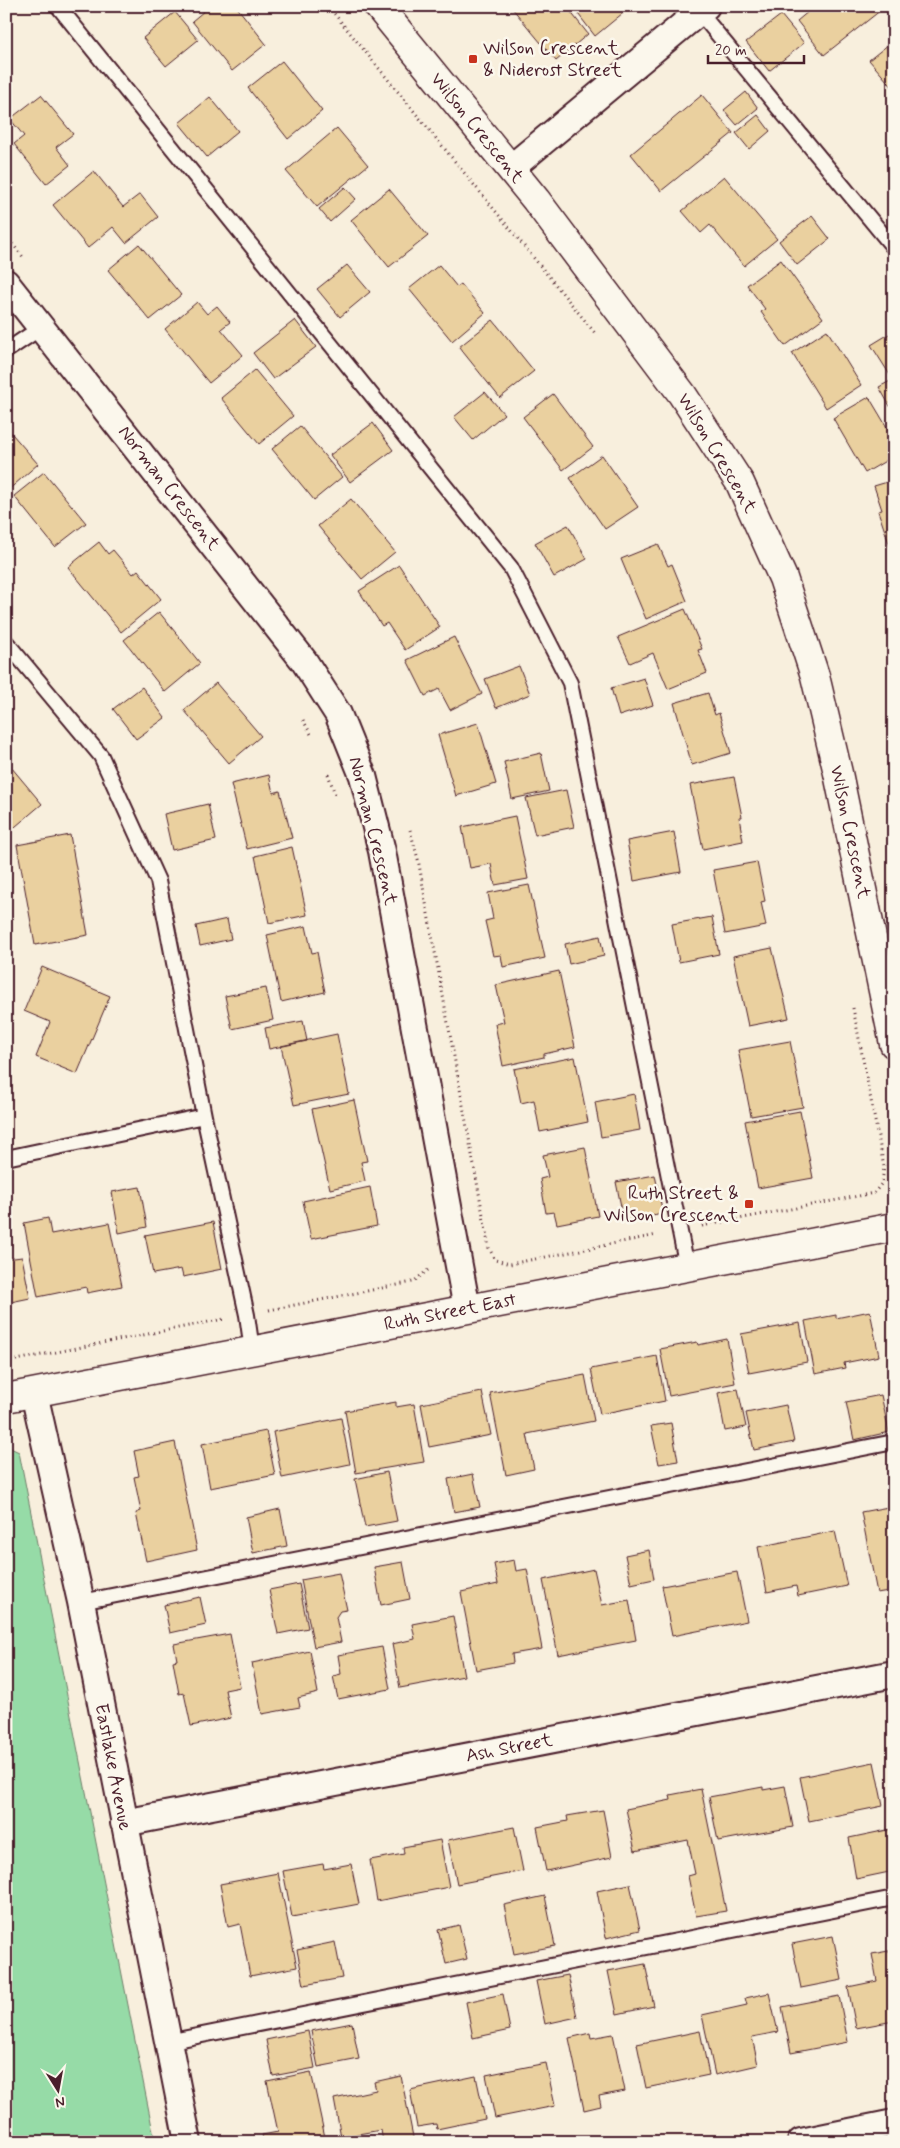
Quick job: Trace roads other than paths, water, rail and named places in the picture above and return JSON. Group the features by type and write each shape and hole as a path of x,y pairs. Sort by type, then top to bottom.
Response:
{"street":[{"name":"Wilson Crescent","path":"378,6 511,168 682,394 740,483 783,578 815,676 838,772 894,1044"},
{"path":"511,168 700,8"},
{"name":"Norman Crescent","path":"6,283 304,661 338,714 363,776 382,851 467,1309"},
{"name":"Ruth Street East","path":"6,1398 894,1227"},
{"name":"Eastlake Avenue","path":"34,1393 81,1602 188,2142"},
{"name":"Ash Street","path":"124,1823 894,1674"},
{"path":"801,2142 894,2123"}],"lane":[{"path":"58,6 511,568 566,674 572,693 687,1267"},
{"path":"700,8 894,248"},
{"path":"6,351 42,327"},
{"path":"6,642 101,756 158,881 252,1350"},
{"path":"6,1158 204,1116"},
{"path":"81,1602 894,1442"},
{"path":"167,2042 894,1898"}],"place":[{"name":"Wilson Crescent & Niderost Street","path":"473,59"},
{"name":"Ruth Street & Wilson Crescent","path":"749,1204"}]}
